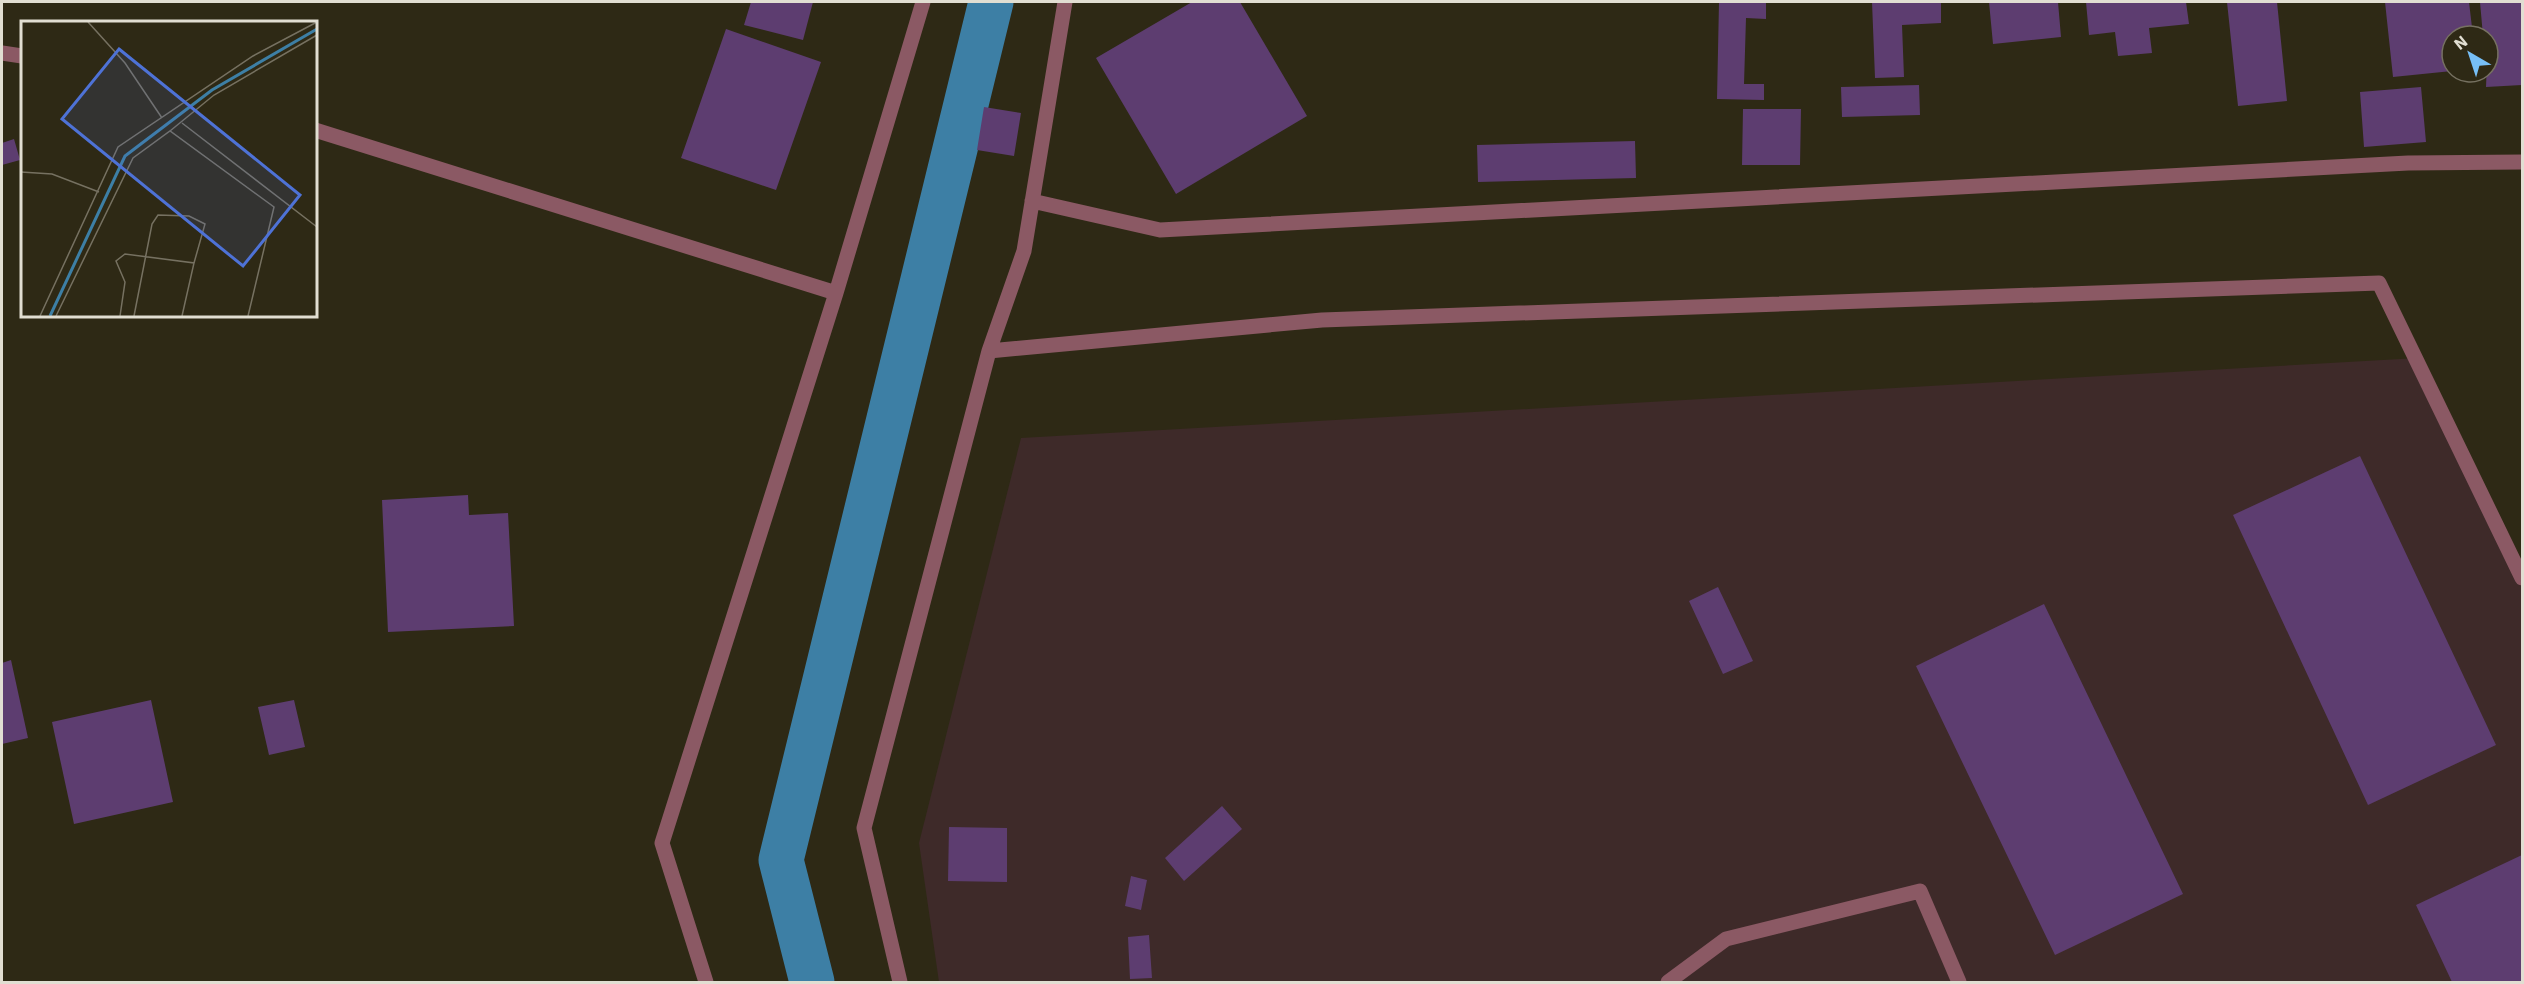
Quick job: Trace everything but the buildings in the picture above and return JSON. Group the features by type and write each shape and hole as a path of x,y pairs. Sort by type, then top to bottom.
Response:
{"street":[{"path":"706,982 662,843 836,293 923,2"},
{"path":"900,982 864,828 989,351 1024,251 1065,2"},
{"path":"2,53 21,56"},
{"path":"316,130 836,293"},
{"path":"1032,201 1160,230 2408,163 2523,162"},
{"path":"989,351 1322,320 2379,283 2523,578"},
{"path":"1668,982 1726,939 1920,891 1959,982"}],"shaded area":[{"path":"2418,358 2522,576 2522,982 939,982 919,843 1021,438"}],"waterway":[{"path":"812,982 781,860 991,2"}]}
